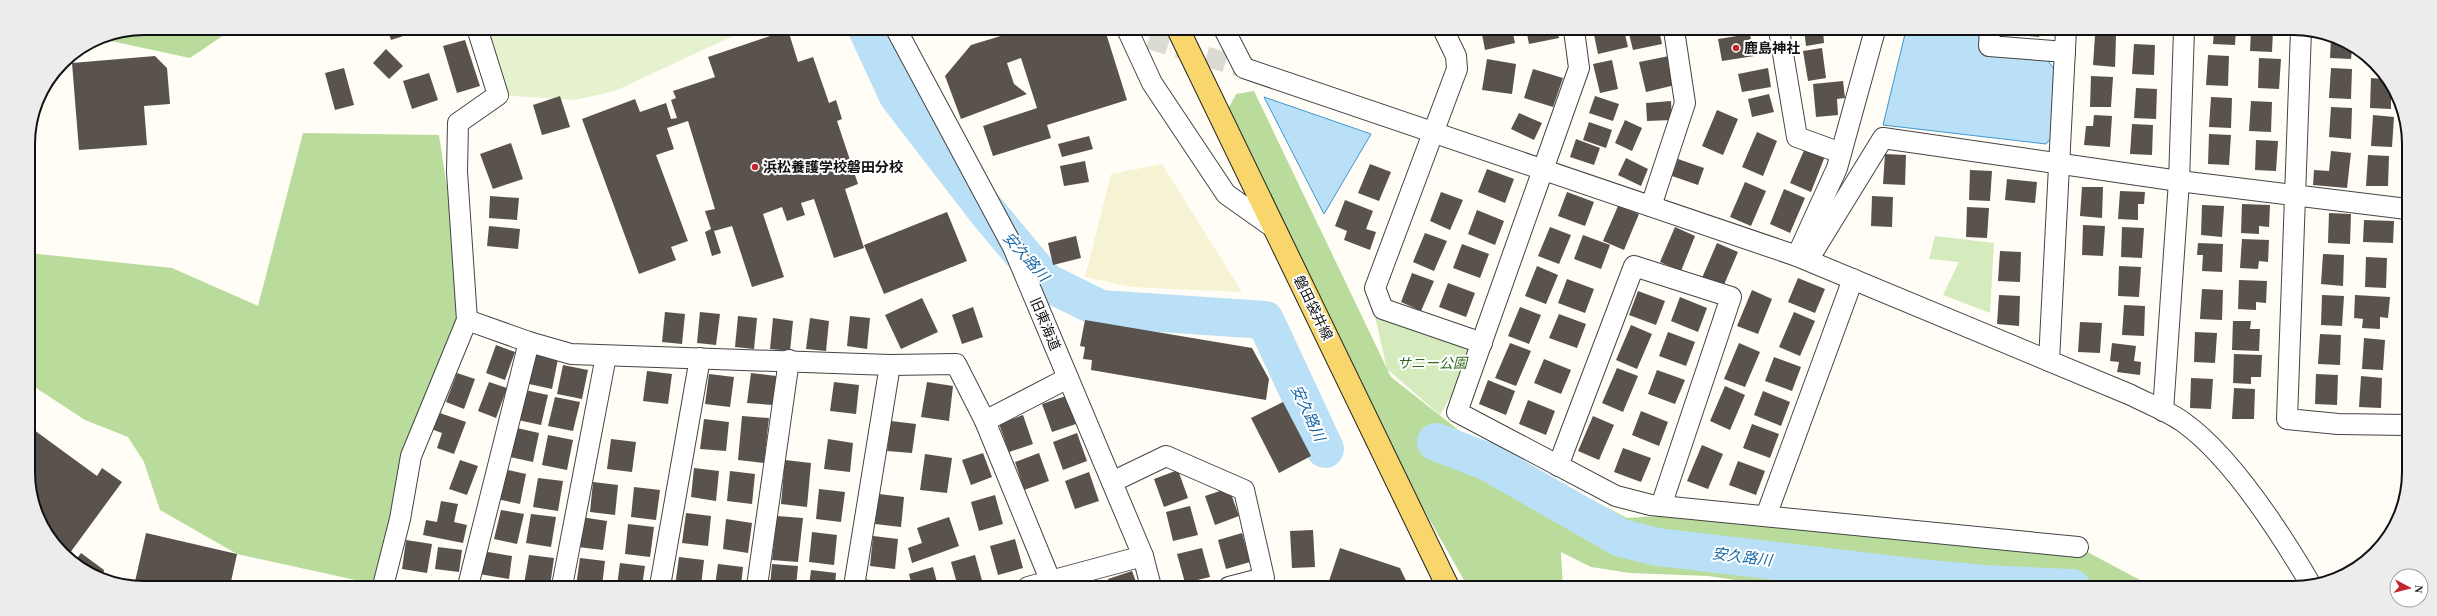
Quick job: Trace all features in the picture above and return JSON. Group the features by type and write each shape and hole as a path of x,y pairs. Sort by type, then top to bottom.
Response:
{"main road":[{"name":"磐田袋井線","path":"1181,35 1445,581"}],"street":[{"path":"385,581 400,519 411,456 467,320 457,172 458,123 498,95 479,35"},
{"name":"旧東海道","path":"899,35 1013,247 1143,556 1149,581"},
{"path":"1128,35 1152,83 1226,194 1274,228"},
{"path":"1139,35 1149,39"},
{"path":"1227,35 1244,68 1802,258 2131,395 2163,411 2183,422 2215,451 2250,494 2293,555 2308,580"},
{"path":"1446,35 1456,56 1457,69 1374,288 1383,309 1482,343"},
{"path":"1575,35 1579,68 1457,412 1616,496 1661,506 2078,547"},
{"path":"1651,206 1685,103 1675,35"},
{"path":"1780,35 1797,138 1841,153"},
{"path":"1802,258 1837,168 1874,35"},
{"path":"1990,35 1989,46 2065,52"},
{"path":"2049,361 2066,35"},
{"path":"2163,411 2179,181 2184,35"},
{"path":"2302,35 2287,419 2338,424 2402,425"},
{"path":"1802,258 1883,138 2179,181 2402,208"},
{"path":"1558,466 1634,266 1731,297 1661,506"},
{"path":"1766,516 1853,279"},
{"path":"467,320 529,342 571,354 788,360 890,365 956,364 986,421 1051,581"},
{"path":"469,581 529,342"},
{"path":"563,581 606,356"},
{"path":"661,581 700,358"},
{"path":"758,581 788,360"},
{"path":"855,581 890,365"},
{"path":"986,421 1068,378"},
{"path":"1112,482 1166,456 1244,490 1264,578 1252,581"},
{"path":"1059,581 1143,556"}],"shaded area":[{"path":"1162,164 1242,292 1132,287 1085,277 1111,174"}],"green space":[{"path":"144,35 224,35 190,58 110,41 130,36"},
{"path":"479,35 735,35 615,91 575,100 498,95"},
{"path":"1254,91 1391,377 1461,432 1627,518 1719,512 2078,547 2142,581 1742,581 1708,576 1630,573 1591,567 1561,552 1563,581 1465,581 1340,363 1222,121 1236,94"},
{"path":"303,133 439,135 467,320 411,456 384,581 360,581 237,554 160,510 144,462 128,437 85,420 35,387 35,254 172,268 258,306"},
{"path":"1935,236 1994,243 1990,313 1943,295 1959,262 1929,259"},
{"name":"サニー公園","path":"1374,312 1481,343 1440,415 1387,369"}],"water":[{"path":"1905,35 1986,35 1986,53 2046,58 2054,69 2051,138 2046,144 1883,125"},
{"path":"1264,97 1371,134 1324,214"}],"building":[{"path":"389,35 406,35 391,40"},
{"path":"773,35 790,35 798,62 813,57 829,103 836,100 842,119 837,121 858,184 845,189 864,248 834,258 814,199 801,203 805,215 787,221 782,207 763,214 784,277 752,287 732,226 714,231 721,253 712,256 705,232 711,229 705,211 715,209 688,121 667,128 674,149 656,155 688,241 671,247 676,260 639,274 582,119 635,99 640,112 666,103 671,119 677,118 671,100 676,98 673,91 715,77 708,57"},
{"path":"1004,35 1107,35 1127,100 1047,125 1051,138 993,156 983,126 1037,108 1021,58 1007,63 1014,84 1027,94 961,119 945,76 971,45"},
{"path":"1482,35 1513,35 1515,43 1485,50"},
{"path":"1527,35 1558,35 1559,38 1529,44"},
{"path":"1594,35 1625,35 1628,47 1598,54"},
{"path":"1629,35 1660,35 1662,44 1633,50"},
{"name":"鹿島神社","path":"1750,35 1754,56 1722,61 1718,39"},
{"path":"1805,35 1823,35 1824,43 1806,46"},
{"path":"2017,35 2039,35 2039,37"},
{"path":"2095,35 2116,36 2115,67 2093,65"},
{"path":"2214,35 2236,35 2235,45 2213,44"},
{"path":"2251,35 2273,35 2272,52 2250,51"},
{"path":"465,40 480,86 457,93 443,46"},
{"path":"2331,42 2352,52 2351,59 2330,58"},
{"path":"2134,44 2155,45 2154,75 2132,74"},
{"path":"1822,48 1826,78 1808,81 1803,51"},
{"path":"386,49 403,66 389,79 373,63"},
{"path":"2208,55 2229,56 2228,86 2206,85"},
{"path":"155,56 167,68 170,104 144,106 147,145 79,150 72,63"},
{"path":"1669,56 1675,85 1646,92 1639,62"},
{"path":"2259,58 2281,59 2279,89 2258,88"},
{"path":"1487,59 1516,64 1512,94 1482,90"},
{"path":"1612,60 1618,89 1600,93 1593,64"},
{"path":"344,68 354,105 335,110 325,73"},
{"path":"1768,68 1771,87 1742,92 1738,74"},
{"path":"2331,68 2352,69 2351,99 2329,98"},
{"path":"1533,69 1563,78 1553,107 1524,98"},
{"path":"429,73 438,100 412,109 403,81"},
{"path":"2091,76 2113,77 2111,107 2090,107"},
{"path":"2371,78 2380,79 2391,96 2391,109 2370,108"},
{"path":"1843,81 1845,98 1837,99 1838,115 1816,117 1813,84"},
{"path":"2136,88 2157,89 2156,119 2134,118"},
{"path":"1769,94 1774,112 1752,117 1748,99"},
{"path":"560,96 570,127 542,135 533,105"},
{"path":"1595,96 1619,104 1613,121 1589,113"},
{"path":"2211,97 2232,98 2231,128 2209,127"},
{"path":"1671,101 1672,120 1647,121 1646,103"},
{"path":"2251,101 2272,102 2271,132 2249,131"},
{"path":"2331,107 2352,108 2351,139 2329,137"},
{"path":"1717,110 1738,119 1723,155 1702,146"},
{"path":"1519,113 1542,123 1534,140 1511,129"},
{"path":"2094,115 2112,116 2110,147 2084,145 2086,126 2093,126"},
{"path":"2373,115 2394,117 2392,147 2371,146"},
{"path":"1625,120 1642,128 1632,151 1615,143"},
{"path":"1589,122 1612,130 1606,148 1583,140"},
{"path":"2132,124 2153,125 2152,155 2130,154"},
{"path":"1757,132 1777,141 1763,176 1742,167"},
{"path":"2209,134 2231,135 2229,165 2208,164"},
{"path":"1089,136 1093,149 1062,157 1058,144"},
{"path":"1576,139 1600,148 1594,165 1570,157"},
{"path":"2256,140 2278,141 2276,171 2255,170"},
{"path":"511,143 523,179 493,189 480,154"},
{"path":"1805,148 1825,156 1811,192 1790,183"},
{"path":"2331,151 2351,153 2347,188 2313,185 2314,170 2329,171"},
{"path":"1885,154 1906,155 1905,185 1883,184"},
{"path":"2368,155 2389,156 2388,186 2366,186"},
{"path":"1626,158 1648,169 1641,186 1618,175"},
{"path":"1678,159 1704,168 1698,185 1672,176"},
{"path":"1085,161 1089,182 1064,186 1060,166"},
{"path":"1370,164 1391,172 1379,201 1358,193"},
{"path":"1487,169 1514,179 1505,203 1478,192"},
{"path":"1970,170 1992,171 1990,201 1969,200"},
{"path":"2007,179 2037,182 2035,203 2005,200"},
{"path":"1745,182 1766,191 1751,226 1730,217"},
{"path":"2082,187 2103,187 2102,218 2080,216"},
{"path":"1784,189 1805,198 1790,233 1770,224"},
{"path":"2120,191 2145,192 2144,204 2138,204 2138,220 2118,219"},
{"path":"1441,192 1463,200 1450,230 1430,221"},
{"path":"1567,192 1594,202 1585,226 1558,216"},
{"path":"490,196 519,198 517,220 489,218"},
{"path":"1872,196 1893,197 1892,227 1871,226"},
{"path":"1345,200 1373,211 1366,229 1376,232 1370,250 1344,240 1347,231 1335,226"},
{"path":"2242,204 2270,205 2269,227 2259,226 2259,234 2241,233"},
{"path":"2202,205 2224,206 2222,237 2201,235"},
{"path":"1618,206 1639,214 1624,250 1603,241"},
{"path":"1967,207 1989,208 1987,238 1966,237"},
{"path":"1477,210 1504,221 1495,245 1468,234"},
{"path":"947,212 967,261 884,294 864,245"},
{"path":"2329,213 2351,214 2350,244 2328,243"},
{"path":"2364,220 2394,221 2393,243 2363,242"},
{"path":"2083,225 2105,226 2103,256 2082,255"},
{"path":"489,226 520,229 518,249 487,246"},
{"path":"1550,227 1571,235 1559,264 1538,256"},
{"path":"1675,227 1695,236 1681,271 1660,262"},
{"path":"2122,227 2144,228 2142,258 2121,257"},
{"path":"1425,233 1447,241 1434,271 1413,262"},
{"path":"1583,235 1610,245 1601,269 1574,259"},
{"path":"1076,236 1081,258 1053,265 1048,243"},
{"path":"2242,239 2269,240 2268,262 2259,261 2258,269 2240,268"},
{"path":"1717,243 1738,252 1723,287 1702,278"},
{"path":"2198,243 2223,244 2222,272 2202,271 2203,255 2197,255"},
{"path":"1462,244 1489,254 1480,278 1453,268"},
{"path":"2000,251 2021,252 2020,282 1998,281"},
{"path":"2323,254 2344,255 2343,286 2321,284"},
{"path":"2366,257 2387,258 2386,288 2365,287"},
{"path":"1537,266 1558,275 1546,304 1525,296"},
{"path":"2119,266 2141,267 2139,297 2118,296"},
{"path":"1412,273 1434,281 1421,311 1401,302"},
{"path":"1798,278 1825,289 1815,313 1788,302"},
{"path":"1567,279 1594,289 1585,313 1558,303"},
{"path":"2239,280 2267,281 2266,303 2256,302 2256,310 2238,309"},
{"path":"1448,283 1475,293 1466,317 1439,307"},
{"path":"2202,289 2223,290 2222,320 2200,319"},
{"path":"1752,290 1772,299 1758,334 1737,326"},
{"path":"1638,291 1665,301 1656,325 1629,315"},
{"path":"1999,295 2020,296 2019,326 1997,324"},
{"path":"2322,295 2344,296 2342,326 2321,325"},
{"path":"2355,295 2390,297 2388,318 2380,317 2380,329 2362,328 2363,319 2354,318"},
{"path":"1680,297 1707,308 1698,332 1671,321"},
{"path":"922,298 938,332 901,349 885,315"},
{"path":"2124,305 2145,306 2144,336 2122,335"},
{"path":"973,307 983,337 962,344 952,315"},
{"path":"1520,307 1541,315 1529,344 1508,336"},
{"path":"665,312 685,314 682,344 662,342"},
{"path":"700,312 720,314 716,345 697,343"},
{"path":"1794,312 1815,321 1800,356 1779,347"},
{"path":"1559,314 1586,324 1577,348 1549,338"},
{"path":"738,316 757,318 754,349 735,347"},
{"path":"850,316 870,318 867,349 847,346"},
{"path":"773,318 793,321 790,351 770,349"},
{"path":"810,318 829,321 826,351 806,349"},
{"path":"1085,320 1252,348 1269,379 1266,400 1091,370 1092,360 1083,359 1085,347 1080,346"},
{"path":"2233,321 2251,321 2250,329 2260,329 2259,351 2232,350"},
{"path":"2080,322 2102,323 2100,353 2078,352"},
{"path":"1631,325 1652,334 1637,369 1616,360"},
{"path":"1668,332 1695,342 1686,366 1659,356"},
{"path":"2195,332 2217,333 2215,363 2194,362"},
{"path":"2320,334 2341,335 2340,365 2318,364"},
{"path":"2364,338 2385,340 2383,370 2362,369"},
{"path":"1510,343 1531,351 1516,386 1495,378"},
{"path":"1739,343 1760,352 1745,387 1724,379"},
{"path":"2112,343 2136,346 2134,361 2141,362 2140,375 2117,372 2119,362 2110,361"},
{"path":"496,345 515,352 505,380 486,373"},
{"path":"536,354 558,359 552,389 529,384"},
{"path":"2234,354 2262,355 2261,377 2251,377 2251,384 2233,383"},
{"path":"1774,357 1801,367 1792,391 1765,381"},
{"path":"1544,359 1571,370 1561,394 1534,383"},
{"path":"563,365 588,370 582,399 557,394"},
{"path":"1617,368 1638,376 1623,412 1602,403"},
{"path":"1657,370 1685,380 1675,404 1648,394"},
{"path":"647,371 672,374 668,404 643,401"},
{"path":"457,373 475,379 464,409 446,402"},
{"path":"751,373 776,376 773,405 747,403"},
{"path":"709,374 734,377 730,407 705,404"},
{"path":"2316,374 2338,375 2337,405 2315,404"},
{"path":"2361,376 2382,378 2381,408 2359,407"},
{"path":"2191,378 2213,379 2211,409 2190,408"},
{"path":"1488,380 1515,391 1506,415 1479,404"},
{"path":"489,382 507,388 496,418 478,411"},
{"path":"834,382 859,385 856,414 830,411"},
{"path":"927,382 953,386 949,421 921,417"},
{"path":"1725,386 1745,395 1730,430 1710,421"},
{"path":"2234,388 2255,389 2254,419 2232,419"},
{"path":"525,390 548,395 541,425 518,420"},
{"path":"1763,391 1790,402 1781,426 1754,415"},
{"path":"1066,396 1076,424 1052,432 1042,404"},
{"path":"555,397 580,402 573,431 548,426"},
{"path":"1528,400 1555,411 1546,435 1519,424"},
{"path":"1283,402 1311,456 1279,473 1251,418"},
{"path":"1641,411 1668,422 1659,446 1632,435"},
{"path":"437,412 466,422 454,454 437,448 442,433 431,429"},
{"path":"1023,415 1033,444 1009,452 999,424"},
{"path":"742,416 769,418 764,463 738,460"},
{"path":"1593,416 1614,425 1599,460 1578,451"},
{"path":"704,419 729,422 726,451 700,449"},
{"path":"891,421 916,424 912,453 887,451"},
{"path":"1752,424 1779,434 1770,458 1743,448"},
{"path":"517,428 539,433 533,462 510,457"},
{"path":"35,431 97,476 102,468 122,482 70,552 53,532 41,507 35,479"},
{"path":"1077,433 1087,461 1063,470 1053,442"},
{"path":"548,435 573,440 567,470 542,465"},
{"path":"611,439 636,442 632,472 607,469"},
{"path":"828,439 853,443 850,472 824,469"},
{"path":"1702,445 1723,454 1708,489 1687,481"},
{"path":"1623,448 1651,458 1641,482 1614,472"},
{"path":"983,453 992,477 971,485 962,460"},
{"path":"1039,453 1049,481 1024,490 1015,462"},
{"path":"925,454 952,458 947,493 920,490"},
{"path":"460,460 478,466 467,495 449,489"},
{"path":"785,460 811,463 807,507 781,504"},
{"path":"1738,461 1765,471 1756,495 1729,485"},
{"path":"694,468 719,471 716,501 691,497"},
{"path":"503,469 526,474 520,504 497,499"},
{"path":"1178,470 1188,498 1164,507 1154,479"},
{"path":"730,471 755,474 752,504 727,501"},
{"path":"1089,472 1099,501 1075,509 1065,481"},
{"path":"538,478 563,481 558,511 533,507"},
{"path":"593,482 618,485 615,515 590,512"},
{"path":"634,487 660,490 656,520 631,517"},
{"path":"1229,488 1239,516 1215,525 1205,496"},
{"path":"819,489 845,492 841,522 816,519"},
{"path":"879,494 904,497 901,527 875,524"},
{"path":"995,495 1003,524 979,531 971,502"},
{"path":"441,501 458,504 454,522 467,525 463,543 423,535 426,520 437,522"},
{"path":"1190,506 1198,535 1173,541 1166,512"},
{"path":"501,510 524,514 517,544 494,539"},
{"path":"686,513 711,516 708,546 682,543"},
{"path":"531,514 556,517 551,547 526,543"},
{"path":"777,516 803,518 798,562 772,560"},
{"path":"581,517 607,521 603,550 578,547"},
{"path":"949,517 959,546 912,563 908,548 922,543 917,528"},
{"path":"726,519 752,523 748,553 723,549"},
{"path":"628,524 654,527 650,557 625,554"},
{"path":"1313,530 1315,567 1292,568 1290,531"},
{"path":"812,532 837,535 834,565 809,562"},
{"path":"146,533 237,554 231,581 135,580"},
{"path":"1242,533 1250,562 1226,569 1218,540"},
{"path":"873,536 898,539 895,569 870,566"},
{"path":"1015,539 1023,568 998,575 990,546"},
{"path":"406,540 432,544 427,573 402,569"},
{"path":"438,547 462,550 459,572 435,569"},
{"path":"1202,548 1210,577 1193,581 1184,581 1177,554"},
{"path":"1340,548 1400,568 1406,581 1329,581"},
{"path":"482,551 512,556 509,579 479,574"},
{"path":"81,553 104,570 104,573 96,570 77,558"},
{"path":"529,555 554,558 551,581 525,581"},
{"path":"975,555 982,581 956,581 951,562"},
{"path":"679,557 704,560 702,581 676,581"},
{"path":"580,558 605,561 603,581 577,581"},
{"path":"620,563 645,566 643,581 618,581"},
{"path":"718,564 743,567 742,581 716,581"},
{"path":"772,564 798,566 796,581 770,581"},
{"path":"933,567 937,581 911,581 909,574"},
{"path":"811,570 836,573 835,581 810,581"},
{"path":"1132,571 1136,581 1109,581 1108,579"},
{"path":"862,579 879,581 862,581"}],"waterway":[{"name":"安久路川","path":"870,35 898,96 985,209 1046,282 1101,309 1265,320 1325,449"},
{"name":"安久路川","path":"1436,442 1488,462 1621,538 1658,547 1952,581"}],"tunnel":[{"path":"1149,39 1244,68"}],"place":[{"name":"鹿島神社","path":"1736,48"},
{"name":"浜松養護学校磐田分校","path":"755,167"}]}
